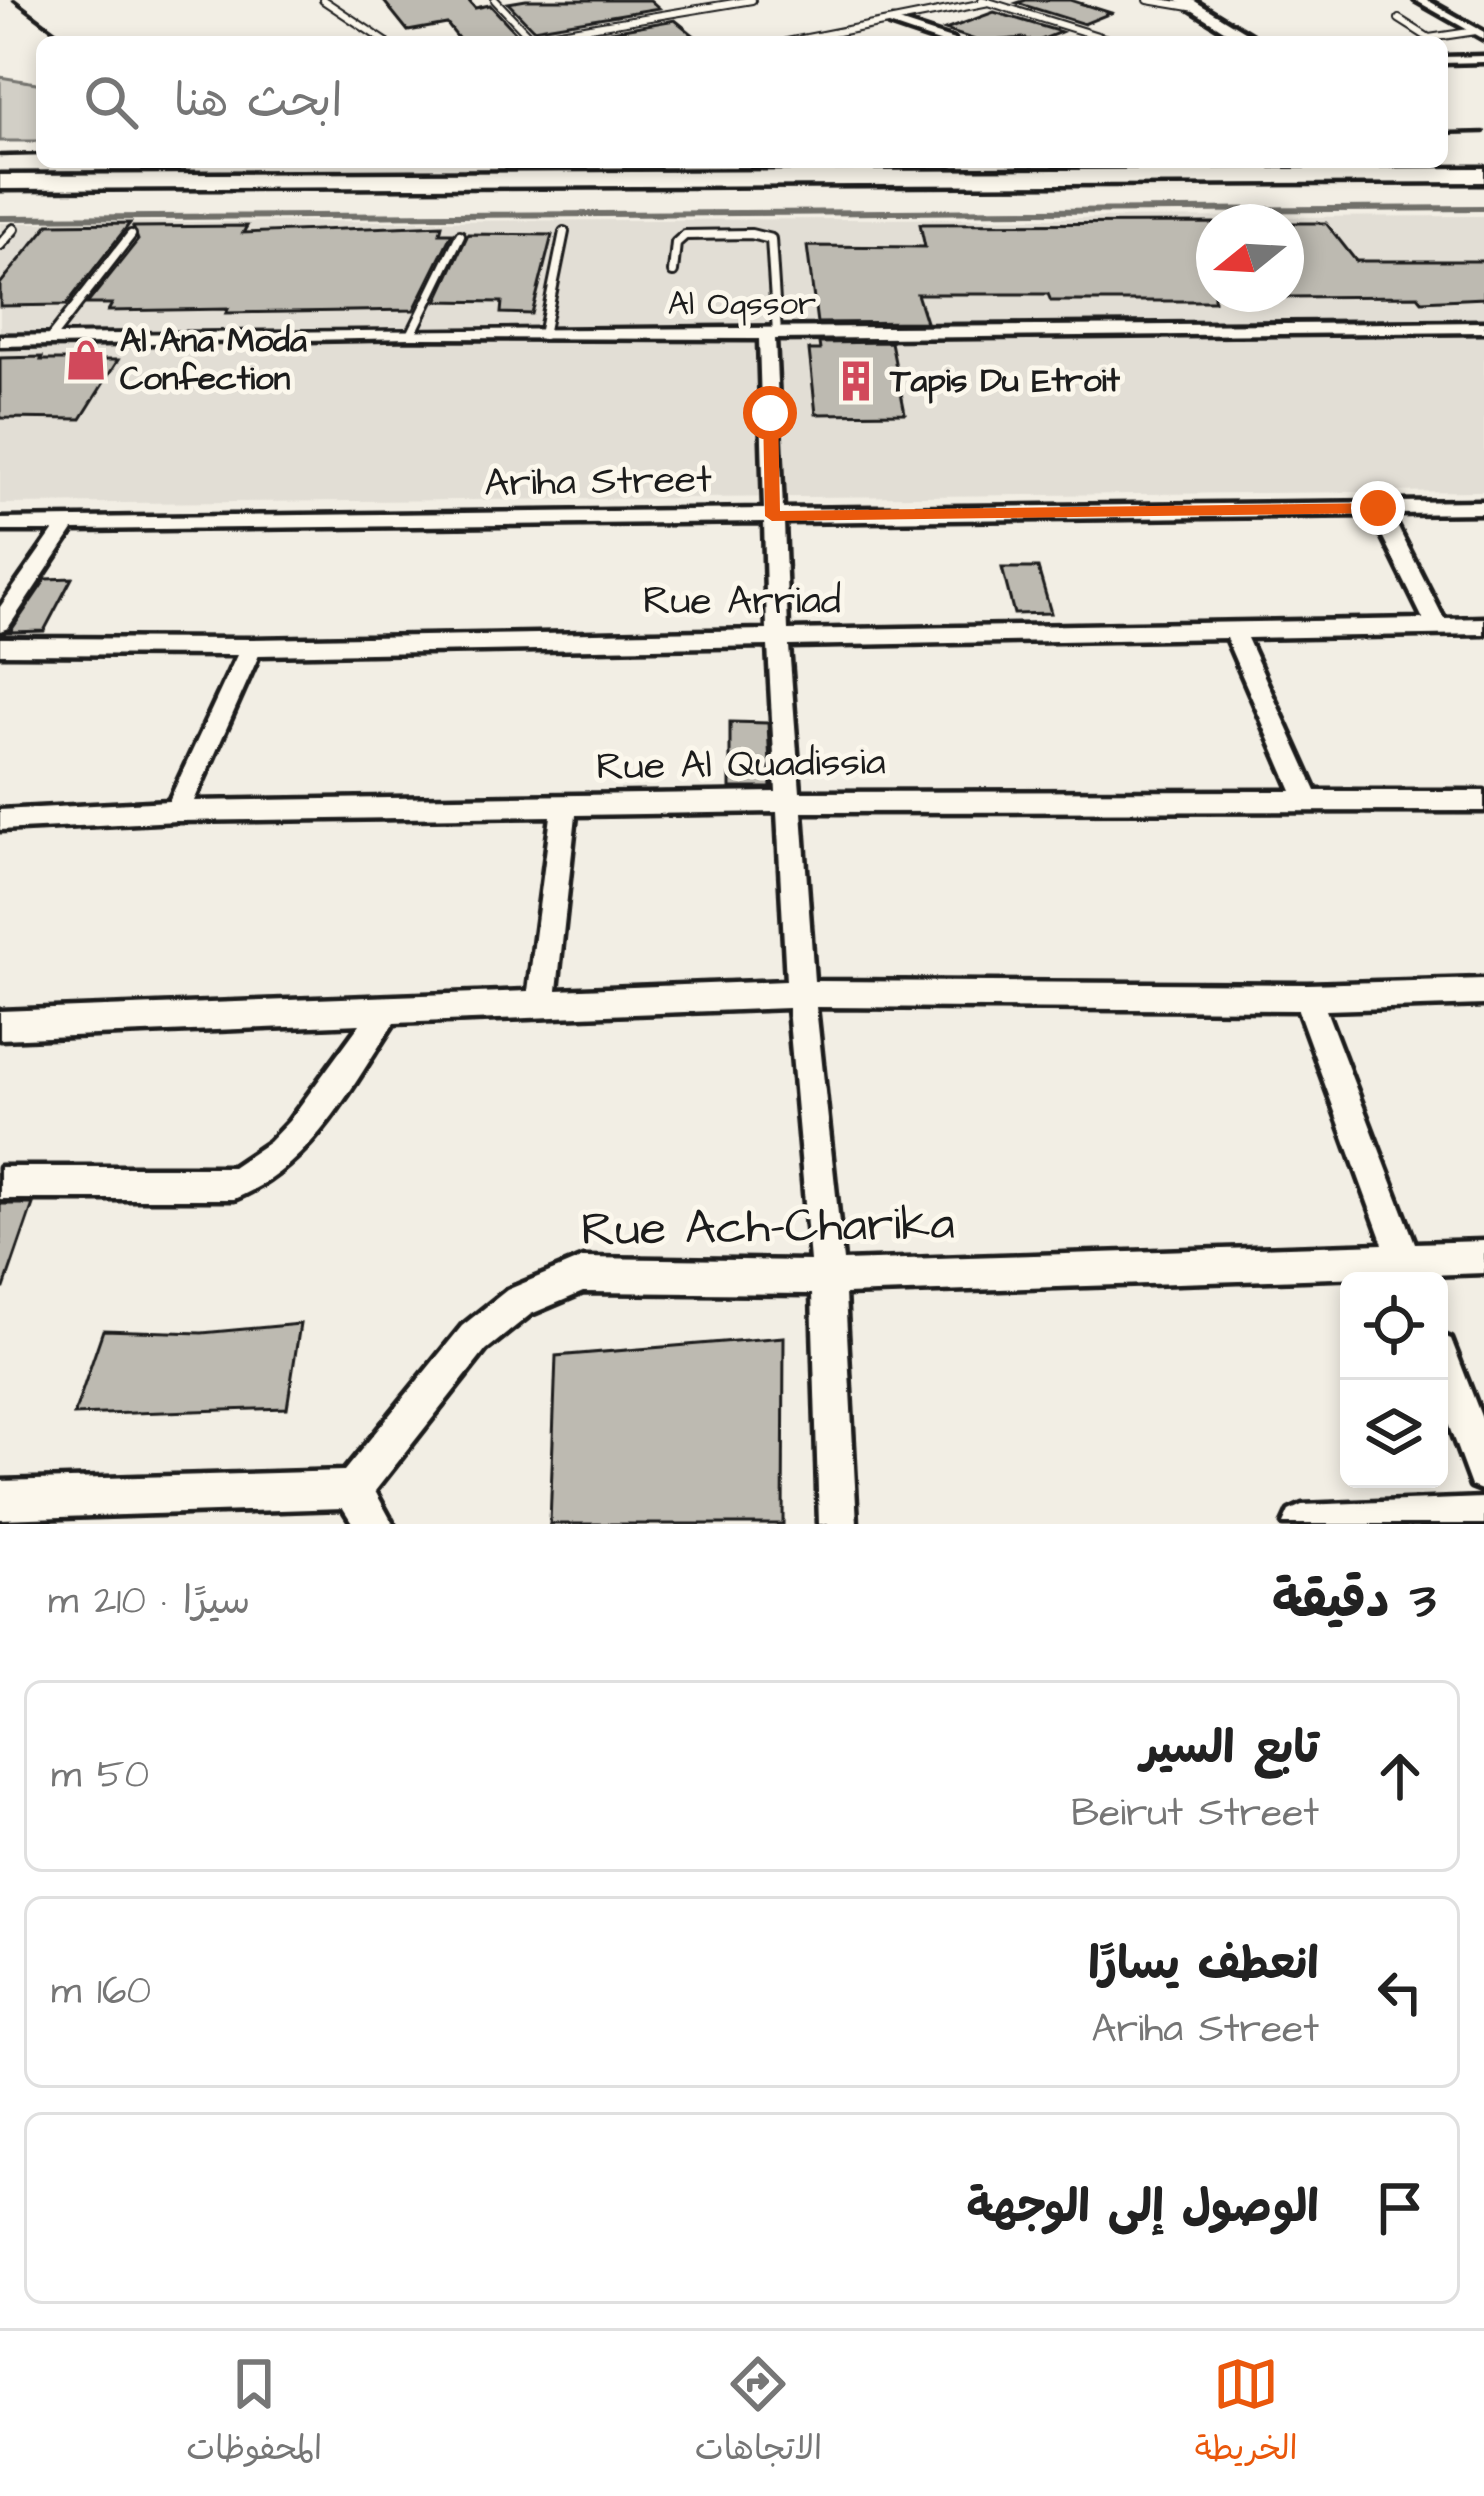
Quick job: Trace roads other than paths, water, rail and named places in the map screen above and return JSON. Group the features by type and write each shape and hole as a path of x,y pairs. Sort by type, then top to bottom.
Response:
{"main road":[{"path":"0,182 1484,175"}],"street":[{"path":"1420,0 1480,34"},
{"path":"1190,4 1244,36"},
{"path":"1449,15 1466,14"},
{"path":"892,23 932,36"},
{"path":"1448,60 1484,59"},
{"name":"Al Oqssor","path":"0,341 412,333 1484,327"},
{"path":"772,334 778,639 801,994 828,1279 838,1524"},
{"name":"Ariha Street","path":"0,525 1484,507"},
{"path":"1378,508 1438,628"},
{"path":"0,623 67,525"},
{"name":"Rue Arriad","path":"0,646 252,647 1484,626"},
{"path":"1232,628 1309,802"},
{"path":"177,811 252,647"},
{"name":"Rue Al Quadissia","path":"0,820 177,811 790,802 1484,801"},
{"path":"541,1003 565,806"},
{"path":"0,1025 801,994 1307,997 1484,992"},
{"path":"1307,997 1409,1269"},
{"path":"0,1183 234,1183 248,1178 285,1151 386,1011"},
{"name":"Rue Ach–Charika","path":"353,1489 475,1339 519,1302 583,1275 828,1279 1409,1269 1484,1257"},
{"path":"1448,1375 1484,1473"},
{"path":"0,1500 353,1489 374,1524"},
{"path":"1303,1524 1484,1517"}],"lane":[{"path":"323,0 377,36"},
{"path":"496,0 530,36"},
{"path":"550,36 752,0"},
{"path":"1148,0 1190,4"},
{"path":"820,36 985,1 1098,36"},
{"path":"1399,19 1427,36"},
{"path":"1448,37 1480,34"},
{"path":"0,245 14,229"},
{"path":"544,335 564,232"},
{"path":"674,272 676,243 685,235 751,234 771,239 772,334"},
{"path":"50,339 131,235"},
{"path":"412,333 460,235"}],"waterway":[{"path":"0,218 1484,208"}],"railway":[{"path":"14,0 62,36"},
{"path":"1448,133 1484,132"},
{"path":"0,155 36,154"}],"place":[{"name":"Al Ana Moda Confection","path":"86,360"},
{"name":"Tapis Du Etroit","path":"856,381"}]}
